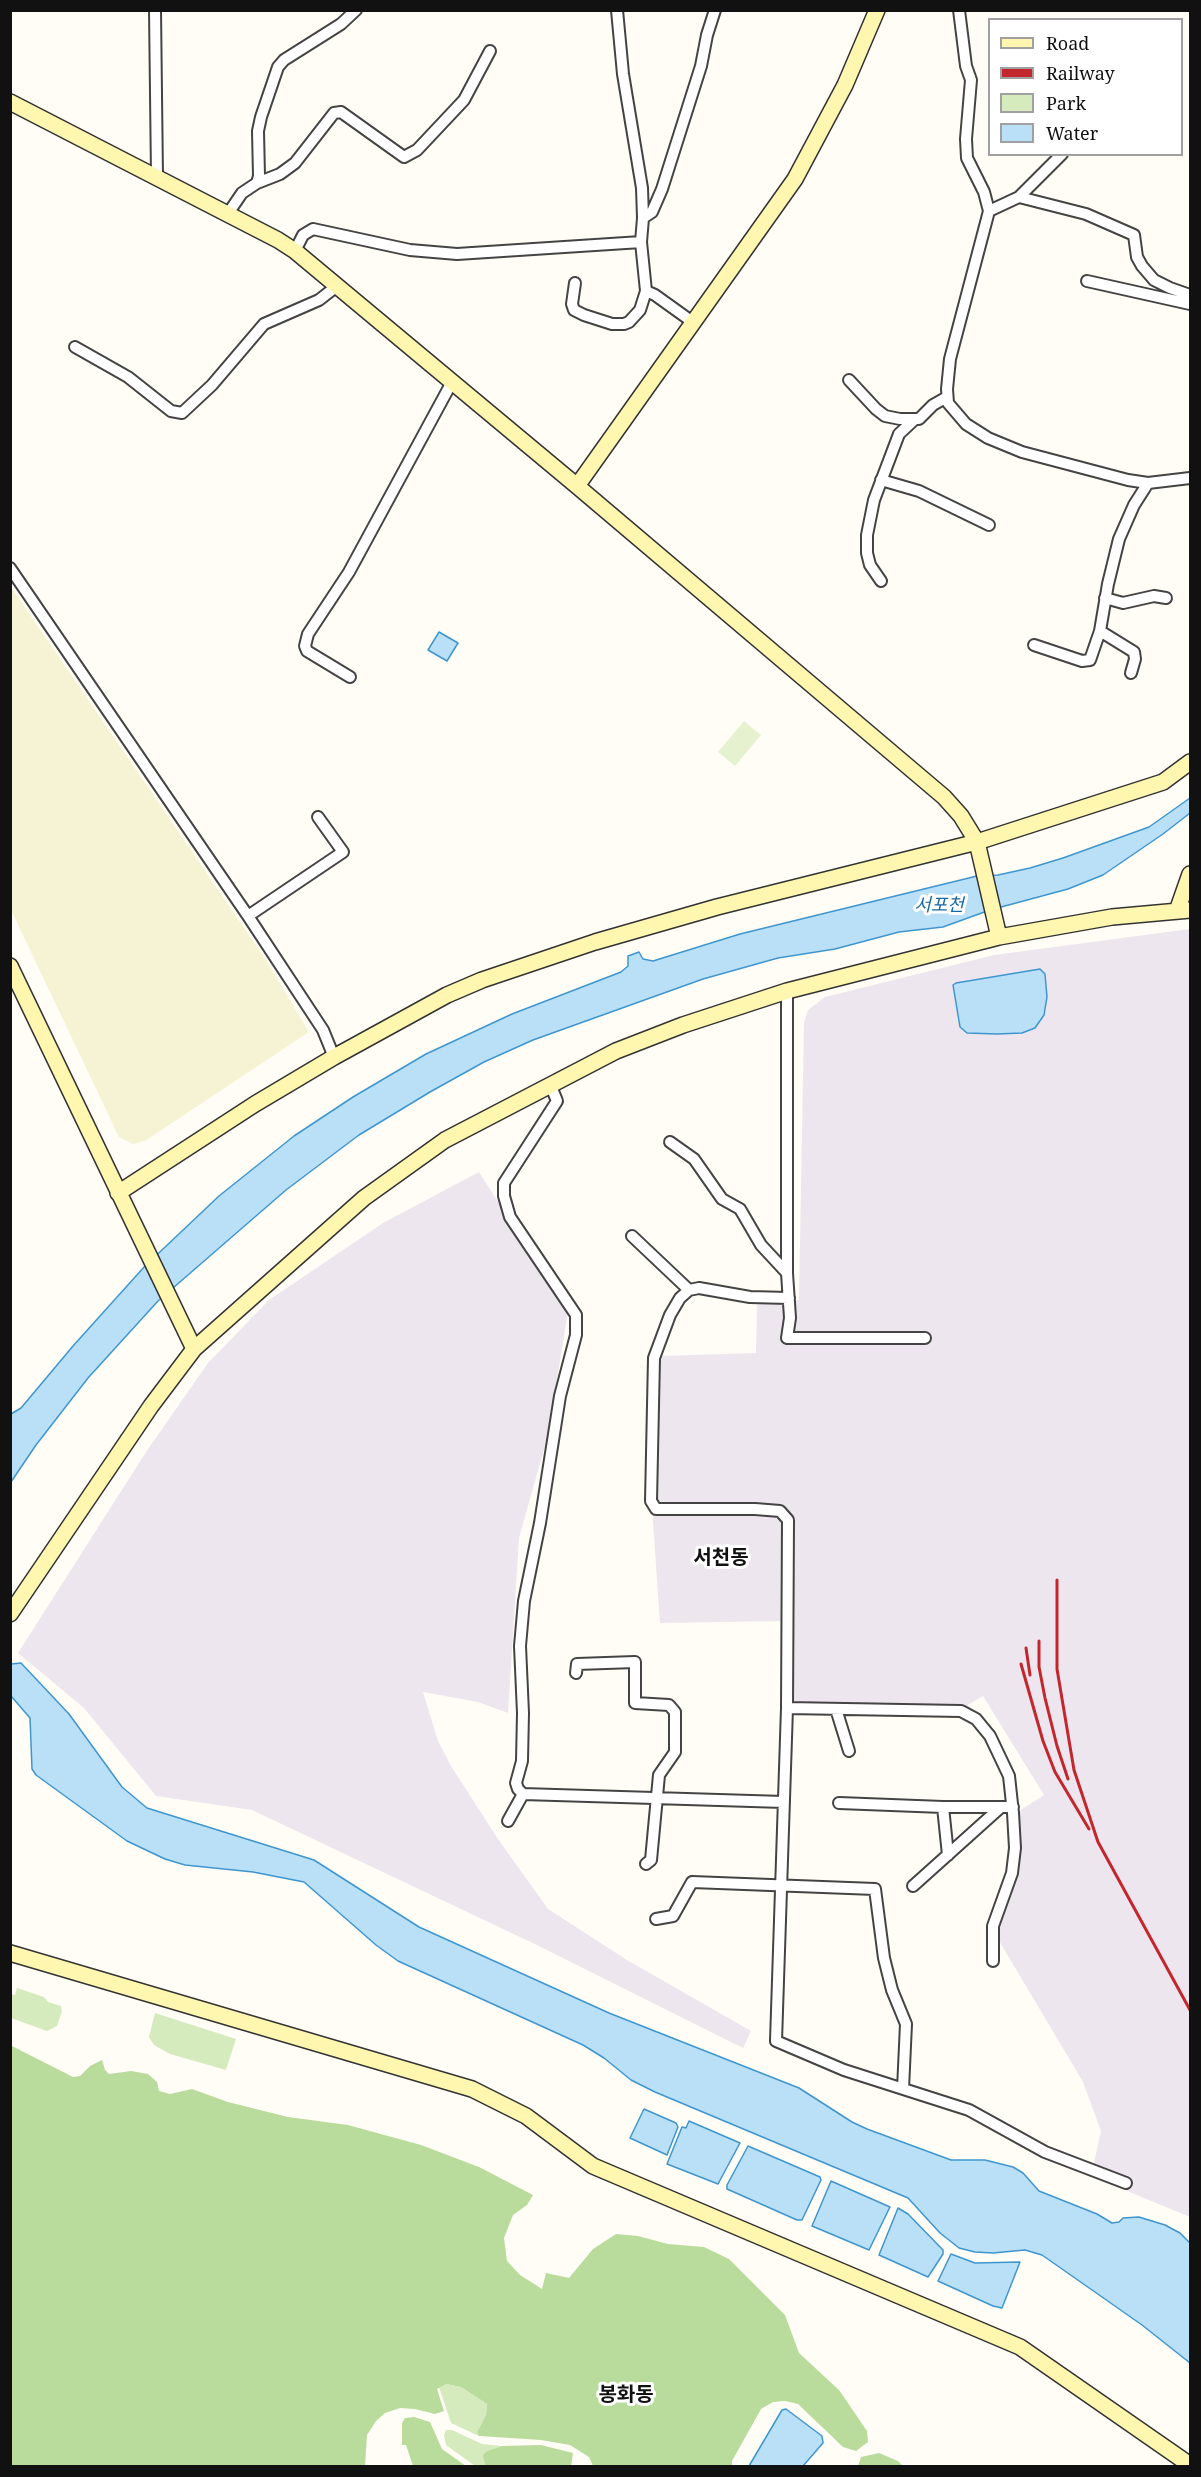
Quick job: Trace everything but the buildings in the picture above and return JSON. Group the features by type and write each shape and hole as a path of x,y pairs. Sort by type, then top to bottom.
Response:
{"street":[{"path":"155,10 156,177"},
{"path":"257,183 260,157 258,131 278,67 284,60 341,24 356,10"},
{"path":"575,283 572,304 574,310 612,324 629,322 640,310 646,291 641,242 642,188 623,74 617,10"},
{"path":"643,218 652,212 662,189 701,66 715,10"},
{"path":"577,486 795,179 845,85 877,10"},
{"path":"959,10 966,66 971,80 966,140 967,158 984,192 989,211 950,359 948,403 966,424 988,438 1022,452 1128,480 1148,483 1191,478"},
{"path":"227,215 242,193 257,183 280,174 295,163 334,112 341,112 404,157 417,150 464,100 490,51"},
{"path":"10,102 295,251 577,486 944,797 961,816 977,842 985,868 999,937"},
{"path":"989,211 1019,196 1060,156"},
{"path":"1019,196 1086,214 1134,235 1137,257 1154,280 1191,295"},
{"path":"295,251 303,235 313,229 410,250 457,254 641,242"},
{"path":"1087,281 1191,304"},
{"path":"75,346 128,377 171,411 182,413 212,385 264,324 319,300 337,285"},
{"path":"646,291 694,323"},
{"path":"849,380 885,416 915,419"},
{"path":"350,677 307,651 305,646 309,634 349,572 452,382"},
{"path":"881,581 870,566 867,553 867,535 873,500 898,434 933,405 947,397"},
{"path":"881,480 919,491 989,525"},
{"path":"1034,645 1082,661 1090,660 1100,632 1105,598 1119,539 1134,505 1148,483"},
{"path":"10,568 248,916 322,1030 334,1057"},
{"path":"1105,598 1123,603 1154,596 1166,598"},
{"path":"1100,632 1134,652 1136,659 1131,673"},
{"path":"121,1199 255,1104 334,1057 447,995 595,942 717,907 977,842 1163,782 1191,762"},
{"path":"248,916 343,852 318,816"},
{"path":"10,1614 151,1406 194,1349 364,1197 445,1140 616,1051 787,991 999,937 1112,917 1184,910 1191,874"},
{"path":"10,966 194,1349"},
{"path":"787,991 787,1273 789,1298 787,1338 925,1338"},
{"path":"523,1794 516,1783 522,1761 524,1713 520,1646 524,1601 540,1522 560,1396 576,1335 576,1315 510,1217 504,1196 504,1183 557,1101 550,1084"},
{"path":"670,1142 694,1159 722,1199 740,1209 761,1245 787,1273"},
{"path":"632,1236 689,1290"},
{"path":"789,1298 750,1297 699,1288 689,1290 680,1298 670,1315 654,1358 651,1501 656,1509 780,1511 788,1520 787,1708 776,2041 844,2070 969,2109 1045,2152 1126,2182"},
{"path":"576,1673 577,1664 635,1662 635,1703 669,1705 675,1712 675,1752 659,1775 651,1860 646,1864"},
{"path":"787,1708 961,1711 976,1719 990,1736 1009,1776 1007,1807 1015,1848 1012,1873 993,1926 993,1961"},
{"path":"836,1709 849,1751"},
{"path":"523,1794 784,1802"},
{"path":"508,1821 523,1794"},
{"path":"839,1803 1007,1807"},
{"path":"943,1807 948,1855"},
{"path":"913,1886 1007,1807"},
{"path":"656,1919 673,1916 692,1882 875,1889 887,1969 892,1990 906,2024 903,2089"},
{"path":"10,1953 472,2090 526,2116 593,2166 1020,2347 1191,2465"}],"shaded area":[{"path":"11,587 266,960 309,1032 145,1141 133,1144 119,1137 11,910"},
{"path":"1190,929 1190,2217 1091,2176 1101,2131 1083,2082 995,1934 1017,1865 1016,1813 1044,1795 983,1696 968,1705 970,1709 793,1704 783,1621 660,1623 653,1521 657,1365 662,1356 756,1353 757,1301 799,1300 804,1022 808,1010 825,997 994,955"},
{"path":"479,1172 568,1311 548,1435 519,1538 508,1713 478,1702 423,1692 438,1741 451,1766 498,1839 548,1909 627,1960 751,2031 743,2048 541,1947 252,1810 156,1796 84,1708 18,1653 146,1452 208,1363 269,1300 383,1223"}],"green space":[{"path":"744,721 761,735 735,766 718,752"},
{"path":"17,1988 44,1997 48,2002 61,2006 62,2011 57,2026 47,2031 11,2018 11,1994 15,1995"},
{"path":"155,2013 236,2039 226,2070 170,2054 154,2045 149,2037"},
{"path":"10,2045 73,2077 80,2076 90,2066 102,2060 109,2074 131,2071 148,2074 157,2082 159,2091 170,2094 192,2089 228,2102 288,2117 348,2125 421,2145 479,2167 533,2195 527,2205 513,2215 504,2238 507,2261 520,2275 542,2289 546,2273 569,2278 593,2249 616,2234 638,2236 668,2244 704,2247 729,2259 785,2315 799,2353 839,2390 867,2431 868,2442 856,2451 843,2447 798,2404 785,2401 773,2402 761,2409 732,2461 732,2466 593,2466 589,2457 570,2445 541,2440 479,2436 477,2432 486,2415 487,2404 461,2387 446,2384 437,2389 444,2411 435,2414 400,2408 385,2413 376,2421 367,2435 365,2466 11,2466"},
{"path":"446,2384 461,2387 487,2404 486,2415 477,2432 479,2436 451,2423 439,2387"},
{"path":"414,2417 430,2422 442,2449 466,2466 413,2466 406,2445 402,2445 402,2423 405,2418"},
{"path":"446,2430 452,2430 482,2444 502,2446 487,2451 485,2466 475,2466 446,2445 444,2435"},
{"path":"541,2445 573,2453 571,2466 485,2466 483,2455 487,2451 502,2446"},
{"path":"879,2453 898,2461 903,2466 858,2466 861,2457"}],"water":[{"path":"439,632 458,643 447,661 428,650"},
{"name":"서포천","path":"1190,798 1190,813 1163,834 1103,875 1068,889 990,910 943,927 899,932 835,949 778,958 703,979 533,1040 484,1062 430,1092 359,1135 286,1190 158,1301 88,1378 36,1445 11,1482 11,1414 21,1408 145,1266 219,1196 294,1136 353,1097 426,1054 512,1014 621,972 628,966 628,956 639,952 643,959 653,961 740,934 977,876 998,875 1030,868 1149,827"},
{"path":"1040,969 1045,974 1047,997 1044,1015 1035,1028 1022,1033 997,1034 967,1033 960,1027 953,985"},
{"path":"21,1663 69,1714 122,1787 147,1808 314,1860 419,1927 609,2013 799,2088 867,2129 951,2160 985,2160 1013,2167 1023,2173 1039,2191 1097,2214 1112,2223 1119,2222 1123,2218 1139,2217 1165,2225 1180,2233 1190,2243 1190,2363 1142,2325 1042,2255 1025,2250 993,2253 959,2248 940,2233 908,2198 655,2092 631,2080 604,2058 583,2045 398,1961 376,1945 304,1882 253,1872 185,1865 165,1859 127,1841 36,1775 32,1769 30,1718 11,1696 11,1664"},
{"path":"644,2109 676,2123 678,2127 667,2155 630,2138"},
{"path":"689,2121 740,2143 718,2184 667,2164 682,2127 686,2128"},
{"path":"748,2146 820,2177 821,2180 802,2220 797,2220 727,2189"},
{"path":"831,2181 890,2207 869,2250 812,2226"},
{"path":"898,2208 908,2214 943,2250 943,2254 928,2277 879,2255"},
{"path":"951,2254 975,2263 1020,2262 1002,2308 938,2281"},
{"path":"786,2409 822,2436 823,2443 803,2466 749,2466 782,2410"}],"railway":[{"path":"1057,1580 1057,1669 1074,1770 1098,1842 1190,2010"},
{"path":"1039,1641 1039,1667 1045,1698 1068,1779"},
{"path":"1026,1648 1030,1675"},
{"path":"1021,1664 1043,1741 1055,1772 1089,1829"}],"district":[{"name":"서천동","path":"721,1558"},
{"name":"봉화동","path":"626,2395"}]}
